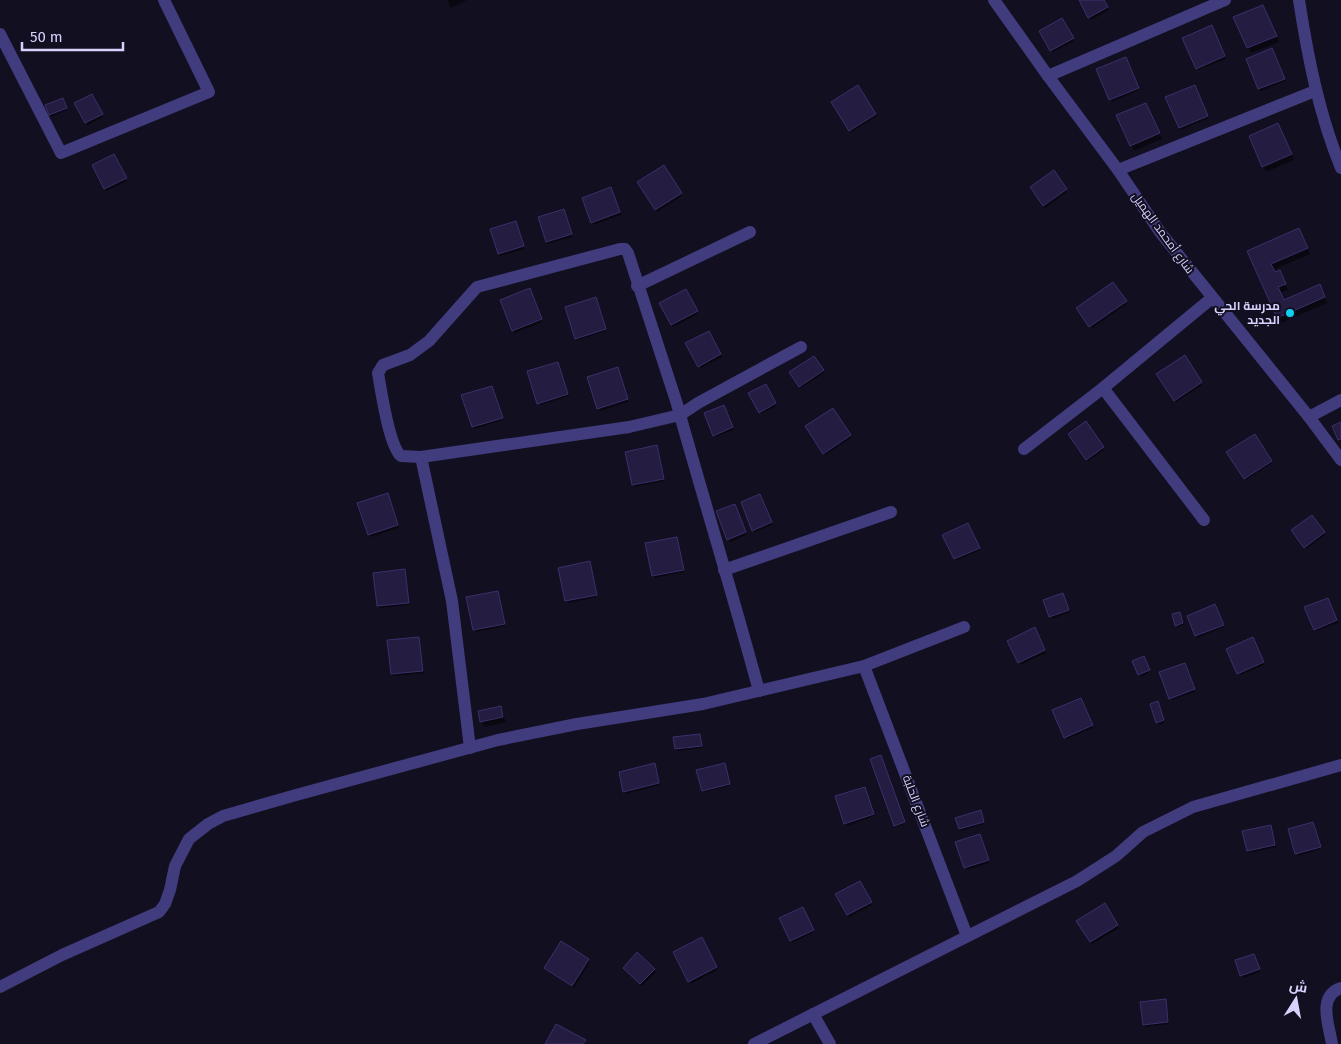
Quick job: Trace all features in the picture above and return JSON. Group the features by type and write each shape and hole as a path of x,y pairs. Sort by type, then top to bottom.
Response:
{"street":[{"path":"0,34 61,153 209,92 164,0"},
{"name":"شارع أمحمد الهميل","path":"994,0 1118,170 1160,232 1309,417 1341,460"},
{"path":"1048,76 1225,0"},
{"path":"1299,0 1315,91 1333,149 1341,168"},
{"path":"1118,170 1315,91"},
{"path":"637,286 750,232"},
{"path":"759,691 680,415 625,249 620,248 580,258 477,287 429,341 410,355 383,365 378,372 391,436 397,452 401,456 421,457 629,427 680,415 698,403 801,347"},
{"path":"1024,449 1103,388 1212,298"},
{"path":"1103,388 1204,520"},
{"path":"1309,417 1341,400"},
{"path":"421,457 452,602 470,748"},
{"path":"724,570 891,512"},
{"path":"0,987 62,956 159,912 165,904 170,890 175,866 189,839 208,824 224,816 286,797 498,740 577,724 704,704 864,666 964,627"},
{"name":"شارع الحلبة","path":"864,666 967,936"},
{"path":"754,1044 1078,881 1116,856 1143,832 1193,807 1341,765"},
{"path":"1332,1044 1327,1001 1330,994 1341,988"},
{"path":"813,1014 830,1044"}],"building":[{"path":"1079,0 1104,0 1108,7 1088,18"},
{"path":"1263,5 1277,36 1247,48 1233,17"},
{"path":"1062,18 1074,38 1050,51 1039,31"},
{"path":"1212,25 1225,56 1196,69 1182,38"},
{"path":"1272,48 1285,79 1258,89 1246,59"},
{"path":"1126,57 1139,88 1109,100 1096,69"},
{"path":"858,85 876,114 849,131 831,102"},
{"path":"1195,85 1208,116 1179,128 1165,97"},
{"path":"92,94 103,114 85,123 74,103"},
{"path":"63,98 67,108 49,115 45,105"},
{"path":"1146,103 1160,133 1130,146 1116,115"},
{"path":"1278,123 1292,154 1262,167 1249,136"},
{"path":"114,154 127,178 104,189 92,165"},
{"path":"664,165 682,193 655,210 637,182"},
{"path":"1054,170 1067,189 1043,206 1030,187"},
{"path":"611,187 620,212 591,223 582,198"},
{"path":"564,209 572,234 546,242 538,217"},
{"path":"516,221 524,246 498,254 490,229"},
{"name":"مدرسة الحي الجديد","path":"1299,228 1308,248 1271,264 1275,272 1280,270 1286,284 1278,287 1284,300 1320,284 1325,297 1277,318 1247,251"},
{"path":"1113,282 1127,301 1089,327 1076,308"},
{"path":"530,288 542,319 512,331 500,300"},
{"path":"686,289 698,311 671,325 659,303"},
{"path":"596,297 606,329 575,339 565,307"},
{"path":"709,331 721,354 698,367 685,343"},
{"path":"1185,355 1202,382 1174,401 1156,374"},
{"path":"814,356 824,370 799,387 789,372"},
{"path":"558,362 568,394 537,404 527,371"},
{"path":"618,367 628,399 597,409 587,377"},
{"path":"766,384 776,403 759,413 748,393"},
{"path":"492,386 503,418 472,427 461,395"},
{"path":"724,405 733,427 713,436 704,413"},
{"path":"833,408 851,435 823,454 805,426"},
{"path":"1086,421 1104,447 1086,460 1068,434"},
{"path":"1341,422 1341,439 1338,440 1332,426"},
{"path":"1255,434 1272,461 1244,479 1226,452"},
{"path":"657,445 664,479 632,485 625,452"},
{"path":"388,493 398,525 368,535 357,503"},
{"path":"760,494 772,522 752,531 741,502"},
{"path":"735,504 746,532 727,540 716,511"},
{"path":"1312,515 1325,532 1304,548 1291,530"},
{"path":"968,523 980,548 954,559 942,535"},
{"path":"677,537 684,570 652,576 645,543"},
{"path":"590,561 597,595 565,601 558,568"},
{"path":"405,569 409,603 377,606 373,573"},
{"path":"498,591 505,624 473,630 466,597"},
{"path":"1063,593 1069,610 1049,617 1043,600"},
{"path":"1328,598 1337,620 1314,630 1304,607"},
{"path":"1215,604 1224,625 1195,636 1187,616"},
{"path":"1180,612 1183,623 1175,626 1172,614"},
{"path":"1035,627 1045,650 1018,663 1007,641"},
{"path":"419,637 423,671 391,674 387,640"},
{"path":"1253,637 1264,662 1237,674 1226,649"},
{"path":"1144,656 1150,670 1138,675 1132,661"},
{"path":"1185,663 1195,689 1169,699 1159,672"},
{"path":"1081,698 1093,725 1064,738 1052,710"},
{"path":"1158,701 1164,720 1156,723 1150,704"},
{"path":"501,706 503,717 480,722 478,711"},
{"path":"700,734 702,746 675,749 673,737"},
{"path":"881,755 905,822 894,826 870,759"},
{"path":"655,763 659,783 623,792 619,772"},
{"path":"725,763 730,784 702,791 696,770"},
{"path":"865,787 874,814 844,824 835,796"},
{"path":"981,810 984,822 959,829 955,818"},
{"path":"1313,822 1321,847 1295,854 1288,829"},
{"path":"1271,825 1275,845 1247,851 1242,831"},
{"path":"980,834 989,860 964,868 955,842"},
{"path":"860,881 872,902 847,915 835,894"},
{"path":"1105,903 1118,925 1090,942 1076,921"},
{"path":"803,907 814,930 790,941 779,918"},
{"path":"702,937 717,967 688,982 673,952"},
{"path":"561,941 589,959 572,986 544,968"},
{"path":"637,952 655,969 640,984 623,968"},
{"path":"1254,954 1260,969 1240,976 1235,960"},
{"path":"1166,999 1168,1022 1143,1025 1140,1002"},
{"path":"556,1024 586,1040 583,1044 545,1044"}],"place":[{"name":"مدرسة الحي الجديد","path":"1290,313"}]}
